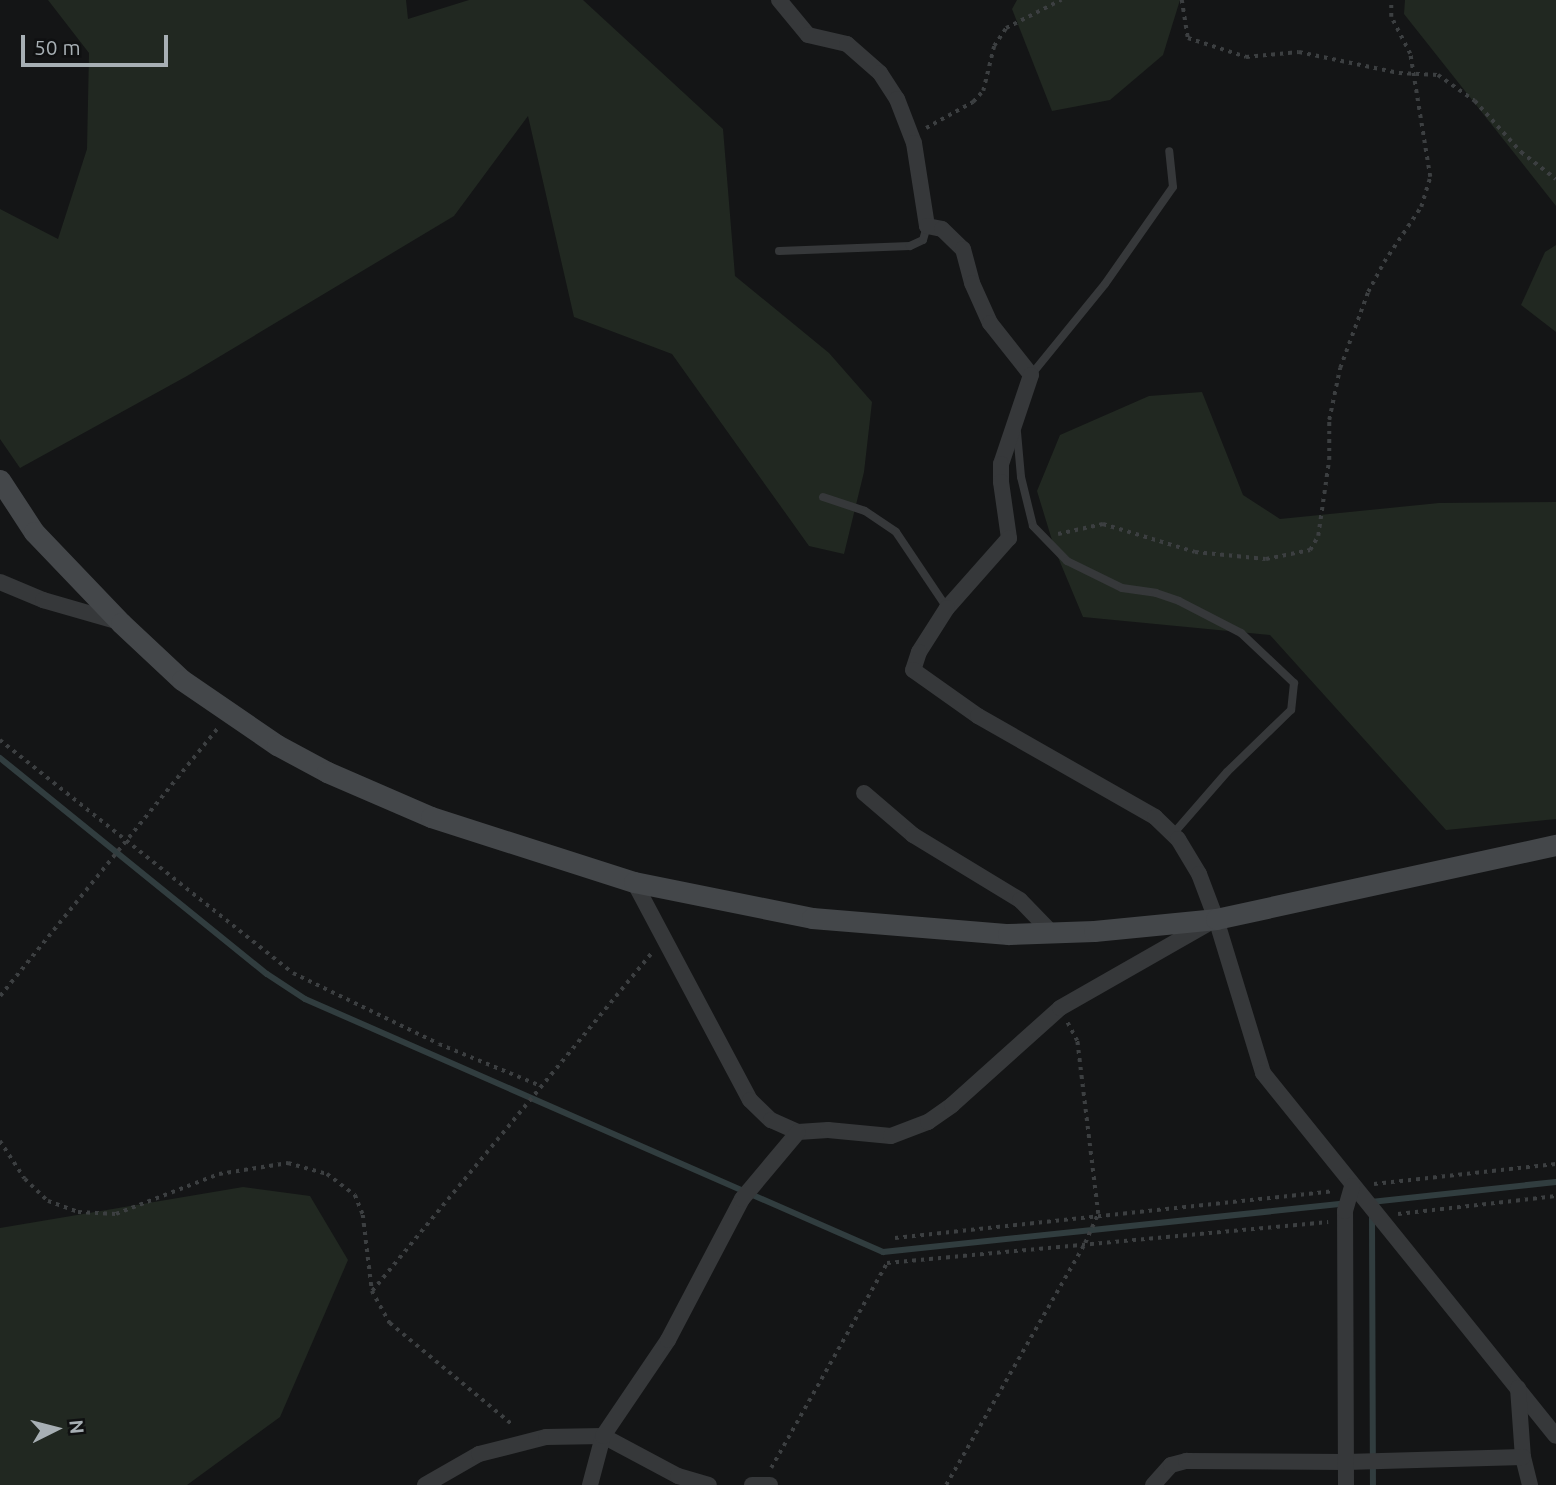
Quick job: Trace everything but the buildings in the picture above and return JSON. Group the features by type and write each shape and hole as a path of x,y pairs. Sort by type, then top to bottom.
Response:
{"street":[{"path":"779,0 808,35 847,44 880,73 897,99 911,136 927,226 942,229 963,249 972,282 990,323 1031,375 1001,464 1009,538 947,608 919,652 913,670 978,716 1155,817 1173,834 1199,874 1216,919 1263,1073 1556,1436"},
{"path":"0,480 34,532 121,623 181,680 277,746 380,796 431,817 634,882 812,918 1008,934 1216,919 1556,845"},
{"path":"0,582 43,600 121,623"},
{"path":"864,793 913,835 1020,900 1051,932"},
{"path":"634,882 750,1100 771,1120 798,1132 828,1130 891,1136 928,1122 952,1105 1060,1008 1216,919"},
{"path":"590,1485 603,1436 668,1340 742,1199 798,1132"},
{"path":"1346,1485 1345,1220 1352,1186"},
{"path":"1518,1388 1523,1457 1530,1485"},
{"path":"425,1485 479,1454 546,1437 603,1436 678,1476 709,1485"},
{"path":"1153,1485 1171,1465 1186,1461 1346,1462 1523,1457"}],"lane":[{"path":"1031,375 1105,284 1173,187 1169,151"},
{"path":"779,251 909,246 923,240 927,226"},
{"path":"1016,422 1021,477 1033,526 1043,539 1067,561 1111,582 1168,597 1241,633 1294,684 1291,710 1227,772 1173,834"},
{"path":"822,497 864,511 896,532 947,608"}],"path":[{"path":"911,136 973,102 984,91 994,46 1006,28 1061,0"},
{"path":"1182,0 1188,37 1246,57 1299,52 1415,75 1438,75 1458,87 1521,152 1556,179"},
{"path":"1043,539 1083,526 1102,524 1195,552 1266,559 1310,550 1321,528 1329,460 1329,420 1340,368 1368,292 1384,262 1421,207 1430,177 1415,75 1410,54 1391,17 1391,0"},
{"path":"0,996 229,714"},
{"path":"0,740 293,973 439,1044 541,1086"},
{"path":"372,1291 663,939"},
{"path":"946,1485 1085,1243 1098,1214 1077,1041 1060,1008"},
{"path":"0,1141 25,1179 48,1200 78,1212 116,1214 219,1174 288,1163 312,1168 355,1195 363,1215 372,1291 390,1322 510,1425 546,1437"},
{"path":"895,1238 1556,1164"},
{"path":"1377,1217 1556,1196"},
{"path":"761,1484 887,1263 1345,1220"}],"shaded area":[{"path":"48,0 406,0 408,19 469,0 583,0 723,129 735,276 829,353 872,402 864,472 844,554 809,546 672,354 574,317 528,116 454,216 187,376 20,468 0,439 0,209 58,239 87,149 89,53"},
{"path":"1017,0 1180,0 1163,55 1110,100 1052,111 1012,9"},
{"path":"1405,0 1556,0 1556,206 1404,14"},
{"path":"1556,245 1556,332 1521,305 1545,252"},
{"path":"1202,392 1243,495 1280,519 1439,503 1556,502 1556,819 1446,830 1270,635 1083,617 1055,550 1037,491 1060,435 1149,396"},
{"path":"243,1187 310,1196 348,1260 280,1417 187,1485 0,1485 0,1228"}],"waterway":[{"path":"0,758 267,974 305,999 883,1252 1346,1203"},
{"path":"1371,1202 1556,1182"},
{"path":"1372,1214 1373,1485"}]}
